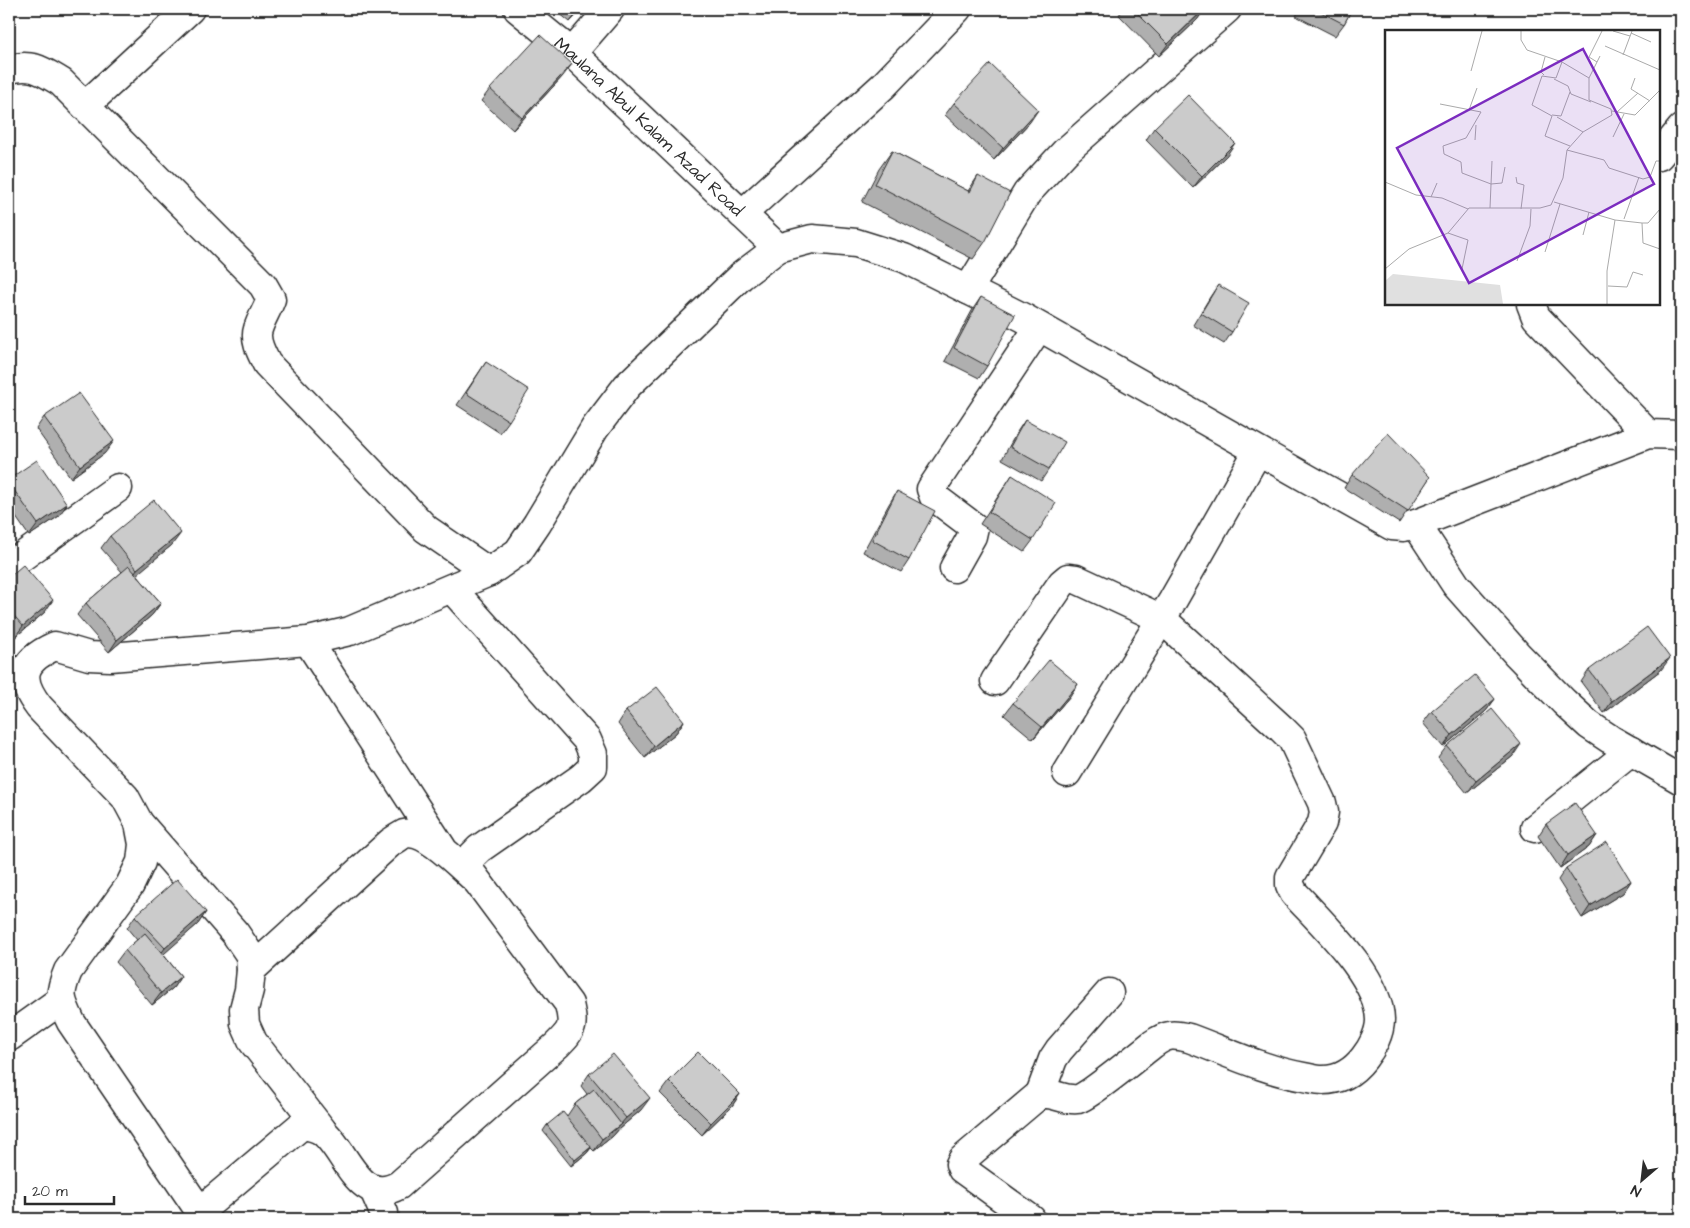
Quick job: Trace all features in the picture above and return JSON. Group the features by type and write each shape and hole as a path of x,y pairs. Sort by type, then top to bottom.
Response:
{"street":[{"path":"85,106 190,9"},
{"name":"Maulana Abul Kalam Azad Road","path":"518,9 572,53 778,248"},
{"path":"572,53 610,9"},
{"path":"742,214 883,86 957,9"},
{"path":"968,290 1027,193 1044,172 1227,9"},
{"path":"9,69 22,66 38,69 61,82 263,285 270,300 257,331 258,345 267,364 426,529 489,572"},
{"path":"1660,155 1681,129"},
{"path":"384,1219 384,1213 374,1190 358,1179 330,1139 253,1042 245,1024 244,1009 249,990 250,955 235,933 139,823 125,797 39,707 28,693 17,672 28,666 39,653 55,646 88,656 110,657 308,641 350,631 489,572 518,552 595,428 628,386 741,276 778,248 812,239 856,242 904,258 1039,327 1392,526 1404,527 1416,524 1648,434 1681,436"},
{"path":"1531,305 1536,317 1648,434"},
{"path":"954,568 972,536 974,527 934,498 931,489 1039,327"},
{"path":"1068,773 1167,609 1258,451"},
{"path":"9,566 118,488"},
{"path":"1416,524 1456,585 1517,654 1564,702 1589,725 1681,780"},
{"path":"995,681 1062,583 1068,578 1076,578 1167,609 1292,739 1322,802 1324,812 1322,823 1290,877 1290,885 1294,893 1351,957 1366,979 1378,1005 1380,1021 1377,1035 1370,1051 1357,1067 1342,1076 1322,1080 1284,1073 1177,1035 1164,1036 1083,1097 1068,1099 1054,1094 1040,1094"},
{"path":"374,1190 390,1190 399,1185 557,1045 567,1034 573,1023 569,1004 469,870 470,858 479,849 581,778 593,767 593,754 586,740 452,589"},
{"path":"308,641 445,853"},
{"path":"1535,828 1631,751"},
{"path":"139,823 143,844 141,862 130,885 68,971 62,985 61,1000 71,1022 202,1216 302,1125 322,1130"},
{"path":"251,970 391,842 404,834 418,835 439,847 475,879"},
{"path":"1031,1219 962,1169 960,1164 963,1159 1040,1094 1053,1059 1059,1050 1109,993"},
{"path":"9,1037 61,1000"}],"building":[{"path":"1133,9 1204,9 1168,44"},
{"path":"1315,9 1352,9 1344,24"},
{"path":"540,35 572,64 522,118 490,89"},
{"path":"990,64 1038,110 1003,148 954,103"},
{"path":"1188,95 1235,143 1202,176 1154,128"},
{"path":"892,151 970,192 978,176 1010,193 985,242 875,184"},
{"path":"1218,285 1249,303 1232,332 1201,313"},
{"path":"981,297 1015,315 987,366 954,348"},
{"path":"486,362 529,390 509,421 466,393"},
{"path":"79,393 114,441 80,466 44,417"},
{"path":"1025,420 1065,442 1049,469 1010,447"},
{"path":"1388,433 1430,477 1408,511 1352,475"},
{"path":"37,460 67,504 38,524 9,483 9,479"},
{"path":"1012,475 1056,503 1033,540 989,512"},
{"path":"897,491 935,511 909,560 872,540"},
{"path":"154,500 181,533 137,569 110,536"},
{"path":"23,565 53,600 23,626 9,610 9,577"},
{"path":"129,566 161,603 117,640 86,603"},
{"path":"1647,627 1670,658 1612,701 1589,670"},
{"path":"1049,660 1078,684 1042,727 1013,703"},
{"path":"1475,675 1495,699 1452,735 1432,711"},
{"path":"657,687 684,721 654,746 626,711"},
{"path":"1492,709 1521,744 1476,781 1447,746"},
{"path":"1575,803 1597,835 1568,855 1546,824"},
{"path":"1607,842 1631,881 1590,906 1566,868"},
{"path":"177,879 206,912 165,948 135,916"},
{"path":"145,933 181,976 161,993 125,950"},
{"path":"698,1052 740,1094 711,1123 669,1081"},
{"path":"613,1054 650,1098 626,1118 589,1074"},
{"path":"594,1089 621,1124 602,1139 575,1104"},
{"path":"563,1112 591,1147 575,1160 547,1125"}]}
